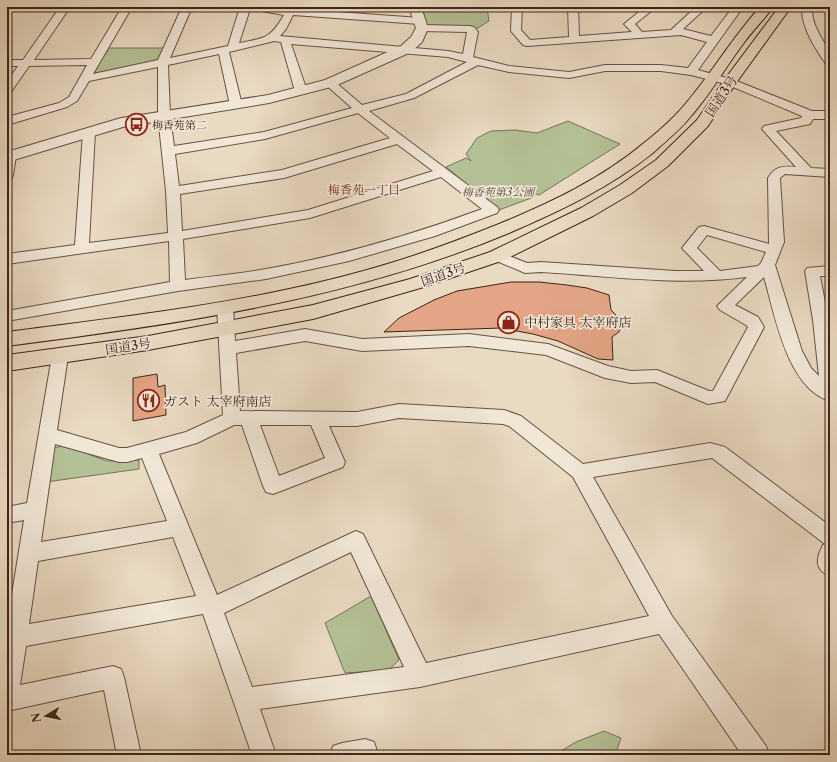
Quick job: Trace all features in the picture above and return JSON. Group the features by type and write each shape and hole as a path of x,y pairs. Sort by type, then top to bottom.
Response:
{"highway":[{"name":"国道3号","path":"7,340 139,322 305,293 402,267 481,240 557,205 607,178 646,150 685,114 744,33 767,7"},
{"name":"国道3号","path":"7,363 227,329 313,312 417,283 497,256 587,212 626,188 662,163 703,123 730,82 785,7"}],"street":[{"path":"7,90 65,7"},
{"path":"7,121 63,105 73,99 127,7"},
{"path":"178,286 173,191 164,116 163,62 187,7"},
{"path":"236,105 228,49 245,7"},
{"path":"253,7 470,29 473,32 472,60"},
{"path":"7,175 9,156 89,132 121,123 236,105 301,92 330,84 406,49 417,39 421,24 415,7"},
{"path":"517,7 516,31 527,42 684,32 713,40"},
{"path":"573,7 574,39"},
{"path":"640,35 629,24 651,7"},
{"path":"673,33 702,7"},
{"path":"691,72 738,7"},
{"path":"807,7 806,15 818,34 830,62"},
{"path":"86,79 269,40 281,29 291,11"},
{"path":"272,37 285,40 406,49 448,54 510,69 569,75 591,70 620,67 661,68 691,72 730,82 809,114 830,116"},
{"path":"285,40 301,92"},
{"path":"168,151 265,135 410,96 472,60"},
{"path":"7,63 96,62"},
{"path":"7,316 178,286 266,274 349,256 430,233 492,210 361,110 330,84"},
{"path":"807,171 768,129 806,121 809,114"},
{"path":"82,249 89,132"},
{"path":"173,191 284,174 400,139"},
{"path":"229,348 305,335 362,345 469,340 512,344 548,350 605,372 631,377 658,376 708,398 719,396 756,327 752,321 725,306 769,262 777,242 774,178 777,173 783,170 830,172"},
{"path":"7,259 176,236 310,214 443,172"},
{"path":"717,276 689,248 704,230 769,262 794,351 804,372 820,388 830,395"},
{"path":"497,256 525,268 540,267 676,276 717,276 769,262"},
{"path":"830,271 812,271 826,320 827,376 830,379"},
{"path":"226,308 229,348 240,418 273,486 336,462 317,419"},
{"path":"7,695 30,553 35,510 49,435 60,356"},
{"path":"49,435 127,456 191,438 240,418 357,419 399,411 504,417 515,421 580,472 664,623 757,755"},
{"path":"148,450 211,605 246,699 264,755"},
{"path":"580,472 710,450 718,452 830,537"},
{"path":"7,515 35,510"},
{"path":"30,553 179,527"},
{"path":"17,637 211,605 356,540 420,676"},
{"path":"830,551 828,565 830,567"},
{"path":"246,699 420,676 664,623"},
{"path":"7,699 113,677 129,755"},
{"path":"342,755 365,751"}],"green space":[{"path":"422,7 487,7 489,21 478,28 427,28"},
{"path":"109,48 165,48 161,60 99,74 93,72"},
{"name":"梅香苑第3公園","path":"568,121 620,144 539,195 526,191 534,197 499,210 446,167 466,158 471,161 466,154 477,138 491,131 515,130 537,133"},
{"path":"66,446 107,461 139,460 139,469 46,482 51,448"},
{"path":"371,596 399,660 389,670 345,673 325,623"},
{"path":"604,731 621,738 615,755 554,755 576,742"}],"building":[{"name":"中村家具 太宰府店","path":"511,282 539,282 567,285 587,288 609,295 611,310 618,317 621,325 619,332 612,337 613,360 598,359 558,341 533,334 501,328 384,332 399,318 434,300 457,291"},
{"name":"ガスト 太宰府南店","path":"157,374 158,387 165,385 166,415 133,421 133,378"}],"place":[{"name":"梅香苑第二","path":"136,125"},
{"name":"中村家具 太宰府店","path":"508,322"},
{"name":"ガスト 太宰府南店","path":"149,401"}],"district":[{"name":"梅香苑一丁目","path":"364,190"}]}
